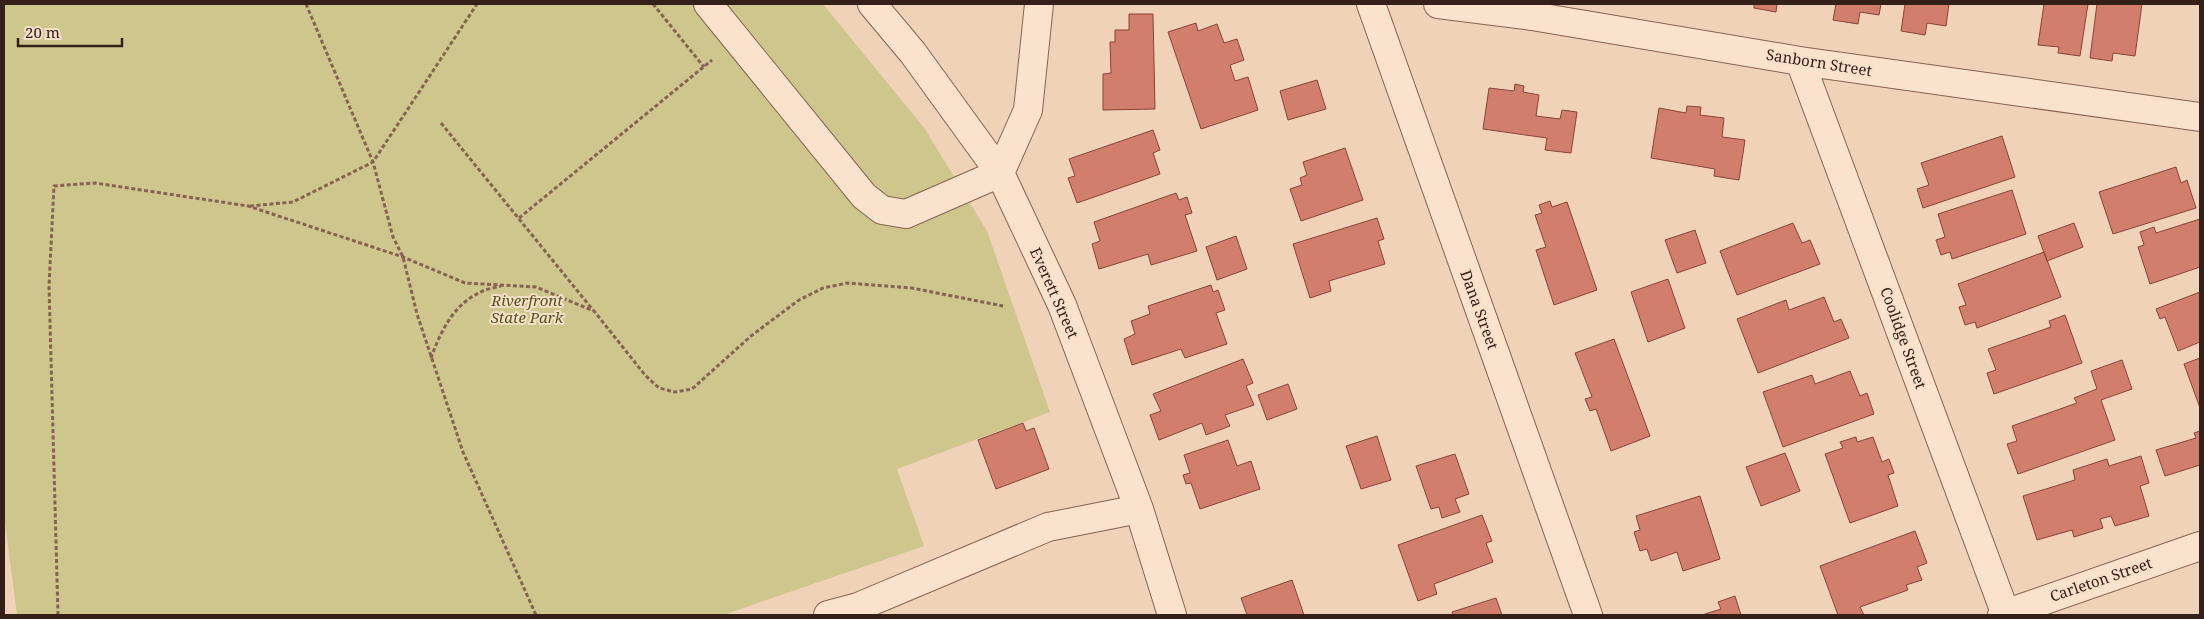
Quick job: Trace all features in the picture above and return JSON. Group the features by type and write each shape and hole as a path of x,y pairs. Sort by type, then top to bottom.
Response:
{"street":[{"path":"708,4 864,196 882,210 906,214 1000,173 1028,110 1039,4"},
{"name":"Everett Street","path":"872,4 913,53 1000,173 1062,305 1138,509 1172,615"},
{"name":"Dana Street","path":"1371,4 1588,615"},
{"name":"Sanborn Street","path":"1438,4 1532,16 1800,61 2200,117"},
{"name":"Coolidge Street","path":"1800,61 2004,615"},
{"path":"828,615 858,607 1048,527 1138,509"},
{"name":"Carleton Street","path":"2004,615 2200,546"}],"path":[{"path":"306,4 373,162 394,238 403,257 417,314 463,452 536,615"},
{"path":"248,206 293,202 373,162 477,4"},
{"path":"652,4 704,66"},
{"path":"519,218 737,39"},
{"path":"441,123 645,375 659,388 675,392 692,389 751,336 799,300 823,288 846,283 912,288 1003,306"},
{"path":"58,615 49,286 54,186 95,183 248,206 403,257 464,283 536,287 594,311"},
{"path":"431,358 441,331 458,309 478,293 506,285"}],"green space":[{"name":"Riverfront State Park","path":"4,4 823,4 925,129 987,231 1050,412 897,469 924,546 723,615 17,615 4,515"}],"building":[{"path":"1754,4 1777,4 1776,12 1754,8"},
{"path":"1836,4 1881,4 1879,15 1860,12 1858,24 1833,20"},
{"path":"1905,4 1949,4 1946,26 1927,23 1925,35 1901,31"},
{"path":"2044,4 2088,4 2080,56 2058,53 2059,47 2038,45"},
{"path":"2097,4 2142,4 2135,56 2113,53 2112,61 2090,58"},
{"path":"1129,14 1153,14 1155,109 1103,110 1103,74 1111,73 1110,42 1115,42 1115,30 1129,30"},
{"path":"1196,23 1198,31 1217,24 1224,43 1237,39 1244,60 1230,65 1235,81 1248,77 1258,110 1201,129 1168,32"},
{"path":"1317,80 1326,109 1288,120 1280,91"},
{"path":"1515,84 1524,86 1523,92 1539,95 1536,116 1560,119 1562,110 1577,112 1571,153 1545,150 1547,138 1483,129 1489,88 1514,91"},
{"path":"1687,106 1701,107 1700,115 1724,118 1722,137 1745,140 1739,180 1714,176 1715,169 1651,158 1659,108 1686,113"},
{"path":"1153,130 1160,150 1153,153 1160,174 1077,203 1068,178 1075,176 1069,159"},
{"path":"2002,136 2015,177 1923,208 1917,189 1929,185 1921,163"},
{"path":"1345,148 1363,200 1301,221 1290,189 1302,185 1300,178 1307,175 1303,162"},
{"path":"2176,167 2181,183 2187,180 2196,208 2113,234 2099,192"},
{"path":"2012,190 2026,234 1952,259 1950,252 1941,255 1936,240 1945,237 1938,214"},
{"path":"1176,193 1179,200 1187,197 1192,213 1185,215 1197,251 1151,265 1148,254 1099,269 1092,244 1100,241 1094,222"},
{"path":"1550,201 1552,207 1567,202 1597,290 1554,305 1536,250 1546,247 1535,215 1542,213 1539,205"},
{"path":"1377,218 1384,239 1378,241 1385,264 1329,281 1331,291 1310,298 1293,244"},
{"path":"2200,219 2200,267 2150,284 2138,247 2144,245 2140,232 2154,227 2156,233"},
{"path":"1793,223 1802,243 1810,240 1820,264 1737,295 1720,251"},
{"path":"2074,223 2083,247 2047,261 2038,236"},
{"path":"1695,230 1706,263 1677,273 1665,240"},
{"path":"1236,236 1247,269 1217,280 1206,247"},
{"path":"2044,252 2061,297 1977,328 1975,322 1965,325 1959,307 1966,305 1958,284"},
{"path":"1668,279 1685,328 1648,342 1631,292"},
{"path":"1211,285 1213,292 1218,290 1225,310 1216,313 1227,344 1185,358 1181,349 1132,365 1124,339 1135,334 1131,321 1150,314 1148,306"},
{"path":"2200,292 2200,342 2178,351 2165,317 2160,319 2156,309"},
{"path":"1824,297 1834,322 1841,319 1849,338 1758,373 1737,319 1786,300 1789,310"},
{"path":"2065,315 2082,363 1994,394 1987,373 1996,370 1988,349 2051,327 2049,321"},
{"path":"1614,339 1650,436 1611,451 1596,409 1590,411 1585,399 1592,397 1575,353"},
{"path":"2200,358 2200,408 2184,364"},
{"path":"1243,359 1253,383 1246,386 1254,405 1225,415 1230,426 1206,435 1202,423 1159,440 1150,415 1161,411 1153,394"},
{"path":"2122,360 2132,389 2101,400 2115,440 2018,474 2007,444 2017,441 2012,426 2077,403 2074,398 2097,389 2091,371"},
{"path":"1850,371 1860,396 1867,393 1874,414 1783,447 1763,392 1812,375 1815,384"},
{"path":"1288,384 1297,409 1267,420 1258,395"},
{"path":"1023,423 1026,431 1034,428 1049,469 996,489 978,440"},
{"path":"2200,431 2200,465 2165,476 2156,450 2196,438 2194,433"},
{"path":"1377,436 1391,480 1361,489 1346,446"},
{"path":"1856,437 1857,442 1873,437 1882,462 1889,459 1894,473 1888,475 1898,506 1850,523 1825,454 1843,448 1840,442"},
{"path":"1228,440 1237,466 1251,461 1260,489 1200,509 1191,483 1186,484 1183,475 1190,473 1184,455"},
{"path":"1785,453 1800,491 1761,506 1746,467"},
{"path":"1455,454 1469,494 1455,499 1460,512 1442,518 1439,507 1431,509 1416,466"},
{"path":"2141,456 2149,483 2140,486 2149,516 2115,526 2111,516 2100,519 2103,528 2074,537 2072,530 2037,540 2023,496 2075,480 2073,470 2107,459 2109,466"},
{"path":"1700,496 1720,559 1683,571 1677,552 1651,561 1647,549 1640,551 1634,532 1640,530 1636,516"},
{"path":"1482,515 1492,541 1486,543 1493,562 1434,584 1437,594 1418,601 1398,545"},
{"path":"1915,531 1927,563 1917,567 1922,580 1906,585 1908,590 1860,607 1864,615 1838,615 1820,566"},
{"path":"1292,580 1304,615 1247,615 1241,598"},
{"path":"1735,596 1741,615 1702,615 1721,609 1718,602"},
{"path":"1496,598 1502,615 1453,615 1452,612"}]}
